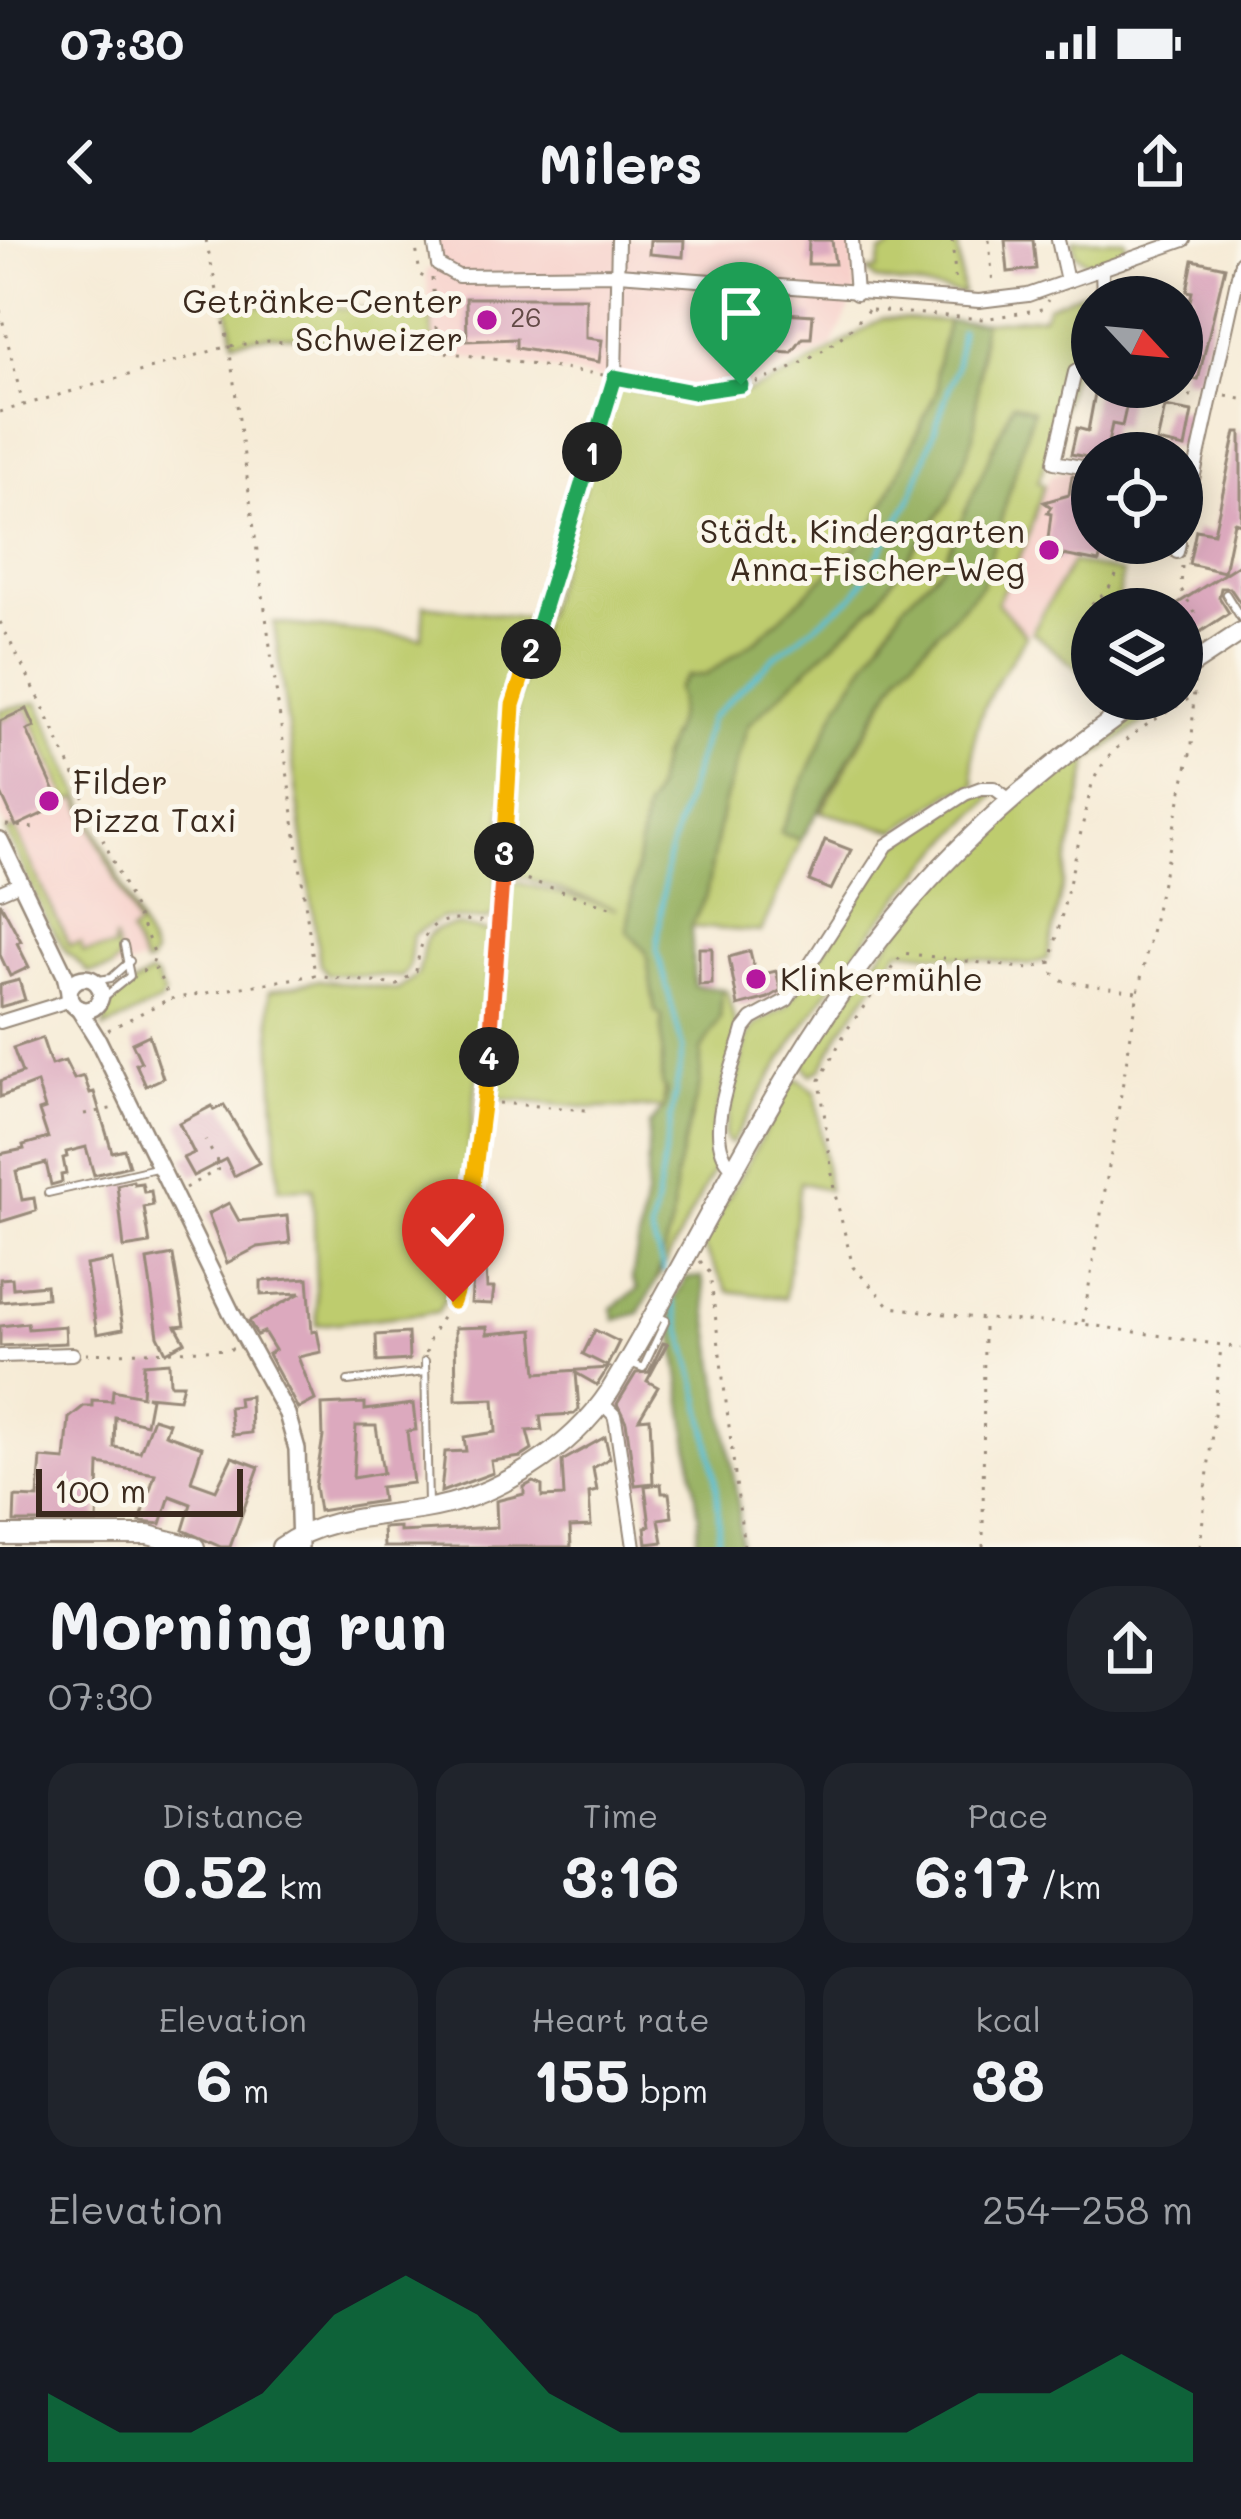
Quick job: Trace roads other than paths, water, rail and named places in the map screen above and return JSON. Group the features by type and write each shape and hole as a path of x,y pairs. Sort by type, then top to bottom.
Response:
{"main road":[{"path":"1203,657 1241,632"},
{"path":"281,1547 324,1525 464,1499 521,1472 564,1441 602,1403 791,1068 851,977 904,909 1010,800 1112,720"},
{"path":"0,1535 79,1540 161,1536 194,1547"}],"street":[{"path":"434,240 438,265 458,276 618,274 856,294 872,302 994,299 1051,287 1184,240"},
{"path":"615,377 618,240"},
{"path":"852,240 856,294"},
{"path":"1058,240 1067,281"},
{"path":"1203,440 1241,262"},
{"path":"1102,269 1102,276"},
{"path":"1071,389 1054,462 1071,466"},
{"path":"733,1168 720,1152 716,1130 752,1019 787,1000 887,845 981,788 994,788 1010,800"},
{"path":"0,840 73,1000 98,1040 295,1436 299,1541"},
{"path":"0,892 21,883"},
{"path":"50,942 100,992 98,1040"},
{"path":"73,1000 76,981 90,980"},
{"path":"0,1022 73,1000 88,1009 97,1003"},
{"path":"0,1356 73,1354"},
{"path":"602,1403 614,1414 634,1547"}],"lane":[{"path":"1226,594 1241,617"},
{"path":"97,1003 125,982 131,971 124,945"},
{"path":"90,980 111,978 130,962"},
{"path":"48,1193 160,1167"},
{"path":"425,1360 429,1509"},
{"path":"348,1381 424,1372"}],"waterway":[{"path":"664,1271 651,1232 683,1049 657,949 667,861 710,719 773,658 855,595 911,499 956,368 961,331"},
{"path":"673,1301 712,1459 717,1547"}],"place":[{"name":"Getränke-Center Schweizer","path":"487,320"},
{"name":"Städt. Kindergarten Anna-Fischer-Weg","path":"1049,550"},
{"name":"Filder Pizza Taxi","path":"49,801"},
{"name":"Klinkermühle","path":"756,979"}]}
